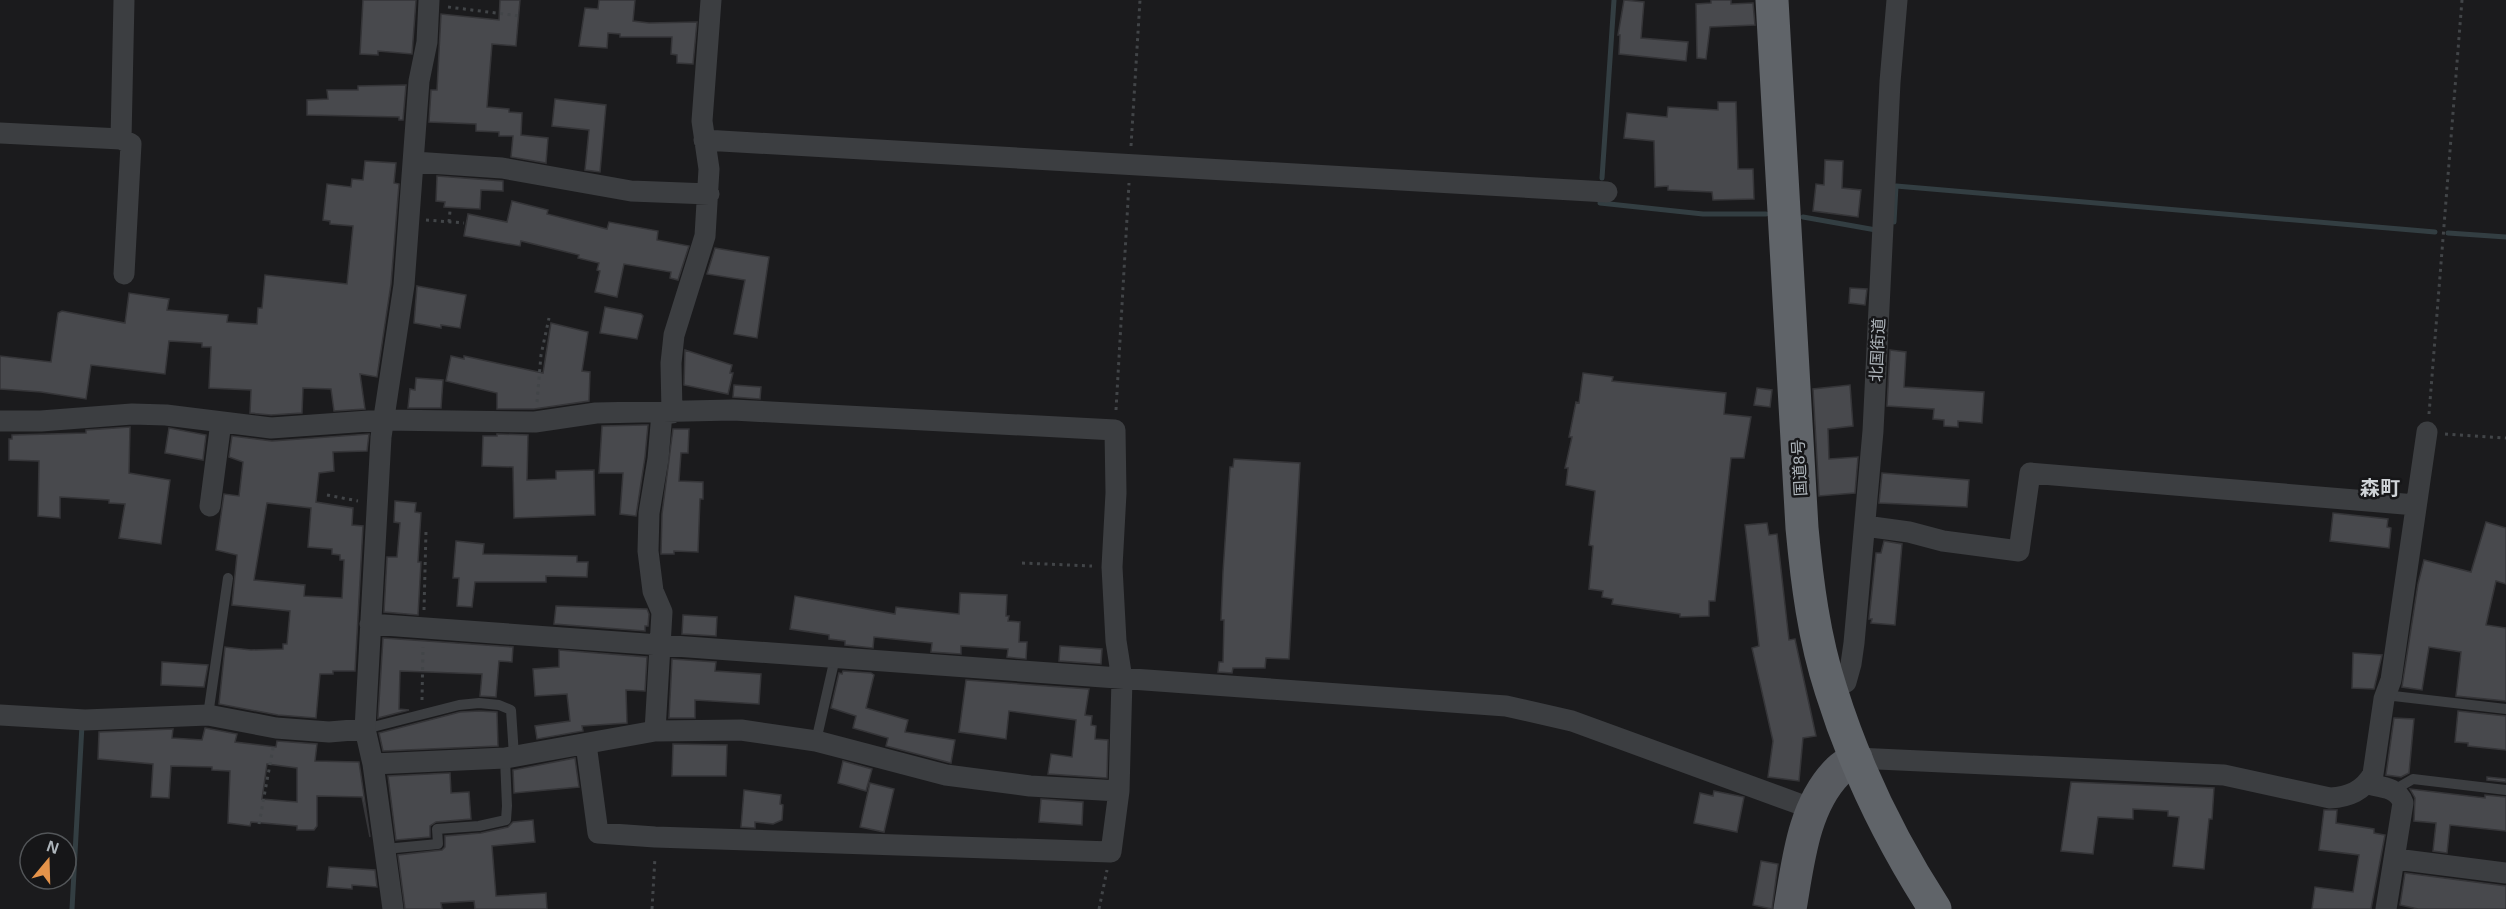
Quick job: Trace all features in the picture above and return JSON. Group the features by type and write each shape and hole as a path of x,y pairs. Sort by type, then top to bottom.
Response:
{"highway":[{"name":"国道8号","path":"1772,0 1803,539 1812,613 1830,690 1856,758 1891,834 1935,909"}],"main road":[{"path":"1790,909 1799,855 1813,809 1838,770 1856,758"}],"street":[{"path":"121,139 124,0"},
{"path":"655,731 662,645 662,612 653,591 648,551 649,513 667,413 674,335 705,236 709,169 702,121 711,0"},
{"name":"北国街道","path":"1830,690 1846,682 1851,664 1865,526 1873,431 1890,82 1897,0"},
{"path":"393,909 373,764 365,729 383,420 404,285 418,81 427,42 429,3"},
{"path":"0,133 121,139 131,144 124,274"},
{"path":"704,140 1607,192"},
{"path":"414,162 502,168 631,190 709,194"},
{"path":"0,421 41,421 132,414 166,415 271,428 383,420 535,422 596,413 734,410 1115,430 1116,493 1112,567 1116,641 1122,679 1119,791 1111,852 656,837 598,833 586,744"},
{"path":"210,506 221,422"},
{"path":"1856,758 2224,775 2330,798 2344,797 2367,784 2373,774 2385,695 2391,680 2427,432"},
{"path":"1865,526 1909,532 1943,541 2019,551 2030,473 2416,505"},
{"path":"370,624 1506,706 1572,721 1813,809"},
{"path":"0,715 85,720 208,714 276,728 328,732 365,729"},
{"path":"373,764 509,757 655,731 741,730 816,741 946,775 1030,786 1119,791"},
{"path":"2367,784 2394,790 2403,803 2396,859 2386,909"},
{"path":"2396,859 2506,873"}],"lane":[{"path":"208,714 228,578"},
{"path":"816,741 835,658"},
{"path":"2385,695 2506,709"},
{"path":"365,729 459,705 479,703 499,705 511,710 506,820 479,826 437,829 438,844 385,849"},
{"path":"2394,790 2413,779 2506,790"}],"path":[{"path":"1115,430 1140,0"},
{"path":"2462,0 2427,432 2506,438"},
{"path":"429,3 520,16"},
{"path":"449,222 450,211"},
{"path":"410,219 464,224"},
{"path":"535,422 541,355 549,318"},
{"path":"327,495 377,505"},
{"path":"422,715 426,531"},
{"path":"1022,563 1112,567"},
{"path":"259,824 276,728"},
{"path":"652,909 656,837"},
{"path":"1099,909 1111,852"}],"building":[{"path":"363,0 416,0 412,54 378,51 378,55 360,54"},
{"path":"500,0 520,0 516,46 492,44 487,107 522,113 521,135 548,138 546,163 511,157 513,136 499,136 499,132 476,131 476,124 429,122 431,90 437,90 441,14 499,20"},
{"path":"599,0 635,0 633,21 697,22 693,64 677,63 677,55 671,54 672,37 620,37 620,34 608,33 607,48 579,46 585,8 598,9"},
{"path":"1624,0 1644,2 1641,38 1688,42 1686,61 1619,54 1620,35 1618,35"},
{"path":"1711,0 1731,0 1731,4 1753,3 1755,25 1710,27 1706,59 1697,58 1696,4 1711,3"},
{"path":"406,85 403,120 399,120 399,117 307,115 307,100 328,99 327,90 358,90 358,86"},
{"path":"555,99 606,105 600,172 585,170 589,130 552,126"},
{"path":"1718,102 1736,102 1738,169 1753,169 1754,199 1713,200 1712,192 1668,190 1668,186 1655,187 1654,141 1624,138 1627,113 1667,117 1668,107 1718,110"},
{"path":"1825,160 1843,161 1842,188 1861,190 1858,217 1813,211 1816,184 1824,185"},
{"path":"365,161 396,163 394,183 399,184 391,284 377,377 360,374 365,409 334,411 331,389 303,388 302,413 271,415 250,413 251,390 209,388 211,347 202,347 202,343 169,341 165,374 91,365 86,399 0,389 0,356 51,362 58,313 62,311 125,323 129,293 169,299 167,310 228,315 227,322 257,324 258,308 262,308 265,275 347,284 353,226 330,224 330,221 323,220 327,184 351,187 352,179 363,180"},
{"path":"437,176 503,181 503,191 481,190 480,209 444,207 445,202 436,201"},
{"path":"512,201 548,210 547,214 607,229 609,222 658,231 657,240 689,246 678,280 670,278 671,272 624,264 617,297 595,292 600,271 597,270 599,263 578,258 579,255 521,241 520,246 464,236 468,214 507,222"},
{"path":"715,248 769,257 757,338 734,334 745,280 707,274"},
{"path":"417,286 466,295 460,328 441,325 441,328 414,323"},
{"path":"1850,288 1867,289 1865,305 1849,303"},
{"path":"605,307 643,316 637,339 600,333"},
{"path":"551,323 588,332 582,371 590,372 589,401 534,409 497,409 497,393 446,381 451,356 464,359 464,356 543,373"},
{"path":"685,350 732,365 730,373 733,373 728,394 684,385"},
{"path":"1890,350 1906,352 1904,387 1984,392 1982,423 1958,421 1958,427 1944,426 1944,420 1933,419 1934,409 1887,406"},
{"path":"1583,373 1613,377 1612,381 1726,393 1724,414 1751,417 1744,458 1731,458 1715,601 1709,601 1709,616 1680,617 1680,614 1612,604 1613,599 1602,597 1603,591 1589,589 1593,546 1589,545 1595,491 1566,485 1568,468 1565,468 1572,437 1569,437 1576,402 1579,403"},
{"path":"416,378 443,380 441,408 408,408 410,389 415,390"},
{"path":"734,385 761,387 760,399 733,397"},
{"path":"1850,385 1853,426 1828,429 1829,459 1858,457 1855,493 1819,496 1813,389"},
{"path":"1757,388 1772,390 1770,407 1754,405"},
{"path":"648,425 636,516 620,514 623,473 599,473 602,426"},
{"path":"130,427 129,473 170,480 161,544 119,538 125,504 109,503 109,500 60,497 60,518 38,516 39,461 9,460 9,439 12,439 12,435 86,433 86,430"},
{"path":"169,428 206,435 203,460 165,453"},
{"path":"673,429 689,429 688,453 681,453 679,481 703,482 698,552 674,551 674,554 661,554 662,514"},
{"path":"369,434 367,451 333,452 334,471 319,473 316,502 353,508 352,525 363,526 355,671 333,671 333,674 320,674 316,718 278,715 219,704 225,647 251,650 283,649 283,644 287,644 290,611 232,605 237,555 216,550 224,494 239,496 243,462 229,457 232,436 272,441","holes":["267,503 311,508 308,547 332,549 332,554 340,555 340,560 344,560 342,598 304,596 305,585 254,580"]},
{"path":"497,434 528,435 527,480 556,479 556,471 594,470 595,515 514,518 513,467 482,466 483,436 497,436"},
{"path":"1234,459 1300,463 1289,659 1266,658 1265,668 1233,668 1232,673 1218,672 1219,662 1223,662 1224,620 1221,620 1223,572 1230,467 1233,467"},
{"path":"1882,473 1969,480 1967,507 1879,503"},
{"path":"395,501 416,503 415,512 421,513 418,615 384,612 387,557 397,557 400,523 394,522"},
{"path":"2333,513 2388,519 2387,527 2391,528 2389,548 2330,541"},
{"path":"2486,522 2506,528 2506,584 2496,581 2486,625 2506,628 2506,701 2456,696 2461,652 2429,647 2422,690 2402,687 2418,584 2424,560 2471,572"},
{"path":"1767,523 1769,535 1777,534 1789,640 1795,639 1816,736 1803,738 1799,781 1768,777 1773,741 1752,648 1759,646 1745,525"},
{"path":"456,541 484,544 483,554 577,556 577,562 588,562 587,577 546,576 546,582 475,582 472,607 457,606 459,578 453,578"},
{"path":"1884,541 1902,544 1895,625 1871,623 1872,619 1869,619 1876,553 1881,553"},
{"path":"960,593 1007,595 1006,616 1009,616 1008,621 1020,622 1019,642 1027,642 1026,659 1007,657 1008,649 961,646 961,654 931,652 932,643 874,637 873,648 845,645 845,641 829,639 829,635 790,629 795,596 895,614 896,607 959,614"},
{"path":"556,606 647,609 648,626 645,626 645,631 554,624"},
{"path":"683,615 717,617 716,636 682,634"},
{"path":"383,638 513,647 512,662 499,661 496,697 480,696 482,674 400,671 399,709 409,710 378,718"},
{"path":"1060,646 1102,649 1101,664 1059,661"},
{"path":"559,650 647,657 645,691 626,690 627,723 582,726 583,731 537,739 535,726 570,721 567,694 535,696 533,669 559,667"},
{"path":"2353,653 2382,655 2374,689 2352,688"},
{"path":"672,659 716,662 715,671 761,674 759,704 695,700 695,718 669,718"},
{"path":"162,662 208,665 204,687 161,685"},
{"path":"843,671 874,675 866,708 908,720 905,732 955,740 951,763 886,746 888,738 853,728 856,716 831,708 839,673 842,674"},
{"path":"966,680 1089,689 1085,715 1092,716 1091,725 1096,726 1095,739 1108,740 1107,778 1048,774 1051,754 1072,757 1076,720 1009,711 1006,739 959,732"},
{"path":"2458,711 2506,716 2506,750 2468,746 2468,743 2455,742"},
{"path":"460,712 497,712 498,746 383,751 379,733"},
{"path":"2394,718 2414,719 2409,773 2401,777 2386,775"},
{"path":"205,728 237,734 235,742 276,747 277,741 317,744 315,761 359,762 370,837 362,797 317,796 317,826 314,830 297,830 297,826 251,822 250,826 228,823 230,771 212,770 212,767 171,766 169,798 151,797 153,764 98,759 99,732 173,729 172,738 202,740","holes":["267,764 297,768 297,802 262,799"]},
{"path":"673,744 727,745 726,776 672,776"},
{"path":"575,758 579,787 514,793 513,770"},
{"path":"843,761 872,769 866,791 838,783"},
{"path":"450,773 451,793 469,792 471,819 436,822 430,826 430,837 396,840 388,776"},
{"path":"2487,777 2506,779 2506,782 2487,780"},
{"path":"2071,782 2214,788 2212,819 2209,819 2204,869 2173,866 2179,817 2168,816 2168,811 2133,809 2133,819 2098,817 2093,854 2061,851"},
{"path":"870,783 894,789 884,832 860,827"},
{"path":"2410,789 2485,798 2485,795 2506,797 2506,831 2450,825 2447,853 2433,851 2436,823 2414,821 2415,798"},
{"path":"744,790 781,795 782,820 773,824 755,822 755,828 741,827"},
{"path":"1714,791 1744,797 1737,832 1694,823 1700,793 1713,796"},
{"path":"1041,799 1083,802 1082,825 1039,822"},
{"path":"2324,810 2337,810 2336,823 2374,829 2374,833 2385,835 2371,909 2312,909 2315,887 2353,892 2359,855 2319,850"},
{"path":"533,820 535,842 492,846 496,896 546,893 547,909 475,909 474,901 441,903 442,909 405,909 398,855 442,850 445,847 445,836 481,833 508,827 513,822"},
{"path":"1761,861 1778,864 1772,909 1753,905"},
{"path":"329,867 375,870 377,887 352,885 352,889 327,887"},
{"path":"2405,873 2506,886 2506,909 2418,909 2400,905"}],"waterway":[{"path":"1602,178 1614,0"},
{"path":"1894,222 1896,186 2435,232"},
{"path":"1600,203 1703,214 1766,214"},
{"path":"1803,217 1876,230"},
{"path":"2448,233 2506,237"},
{"path":"72,909 82,725"}],"district":[{"name":"森町","path":"2380,488"}]}
